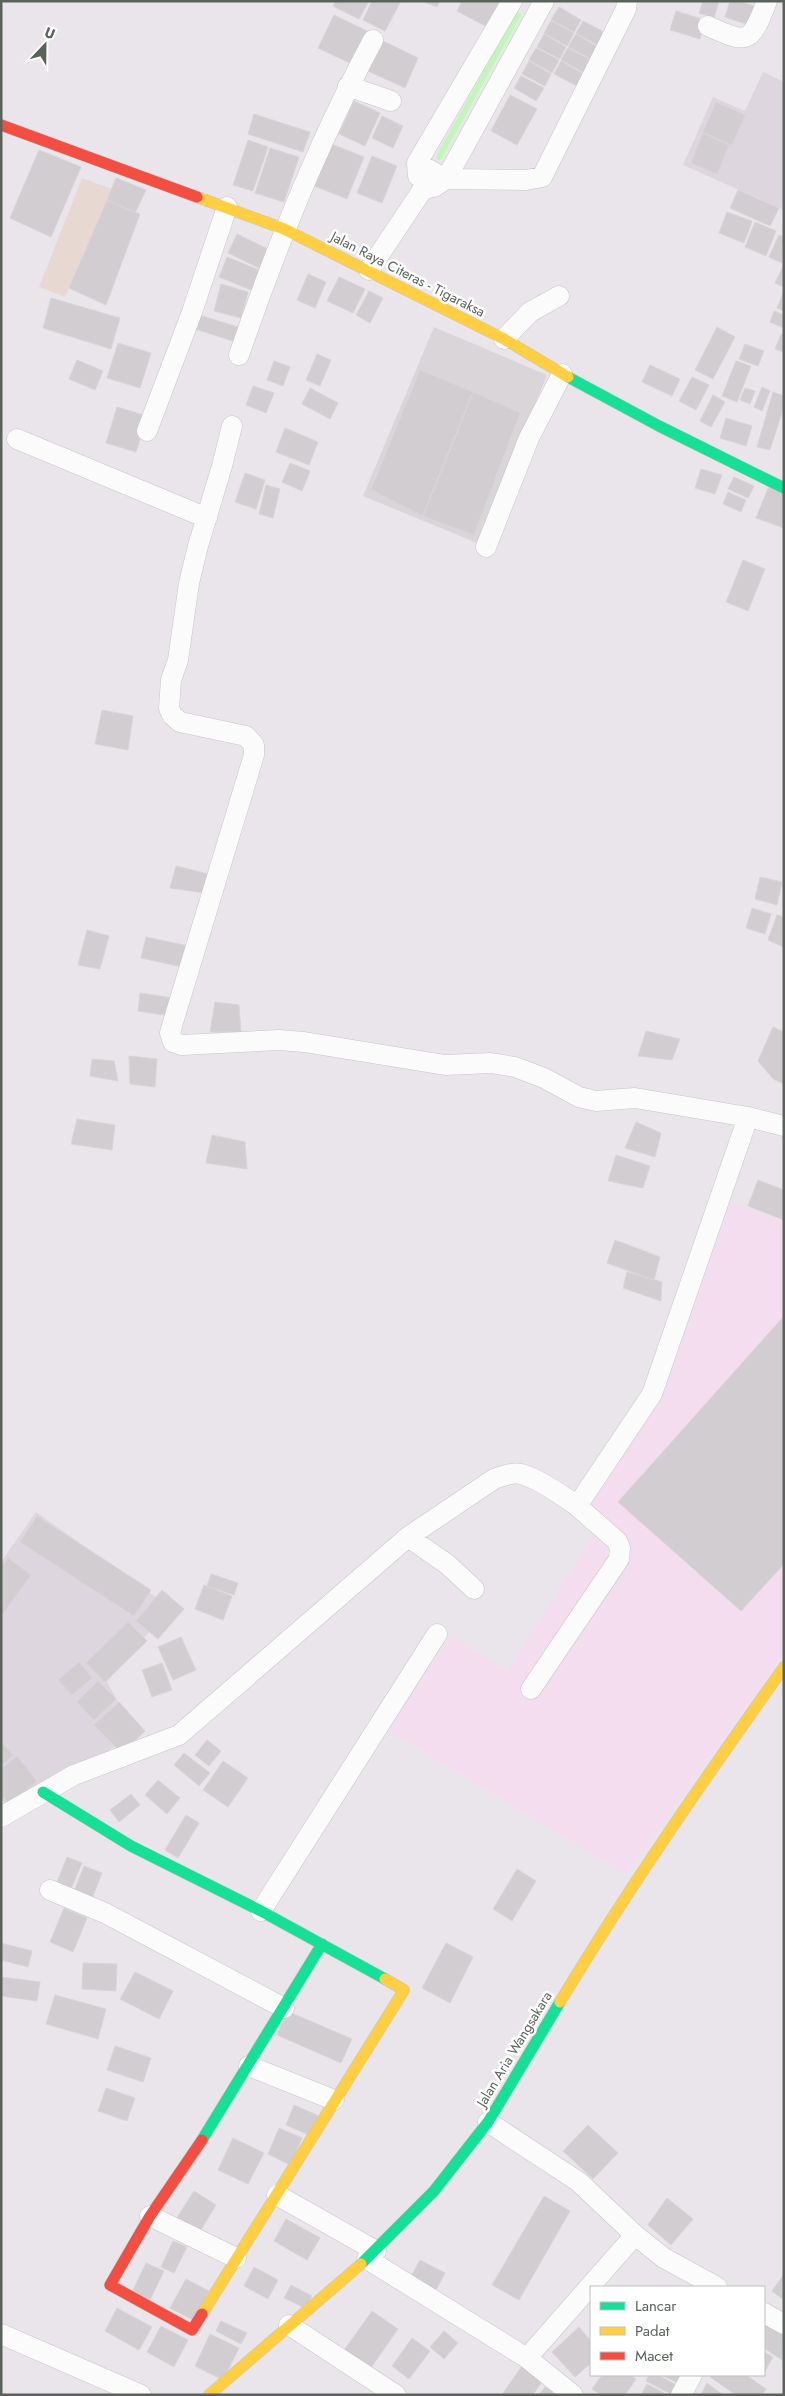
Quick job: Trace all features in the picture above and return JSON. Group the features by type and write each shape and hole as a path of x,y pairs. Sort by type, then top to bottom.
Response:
{"street":[{"path":"423,189 418,181 417,163 512,1"},
{"path":"417,163 446,179 526,180 542,177 621,17 626,1"},
{"path":"708,26 734,38 743,38 756,29 767,1"},
{"path":"369,270 423,189 434,187 446,179 539,3"},
{"path":"238,355 284,229 348,86 373,40"},
{"path":"348,86 391,101"},
{"name":"Jalan Raya Citeras - Tigaraksa","path":"1,125 284,229 504,339 562,374 659,426 784,488"},
{"path":"147,431 192,312 227,207"},
{"path":"504,339 530,312 558,296"},
{"path":"486,547 529,438 562,374"},
{"path":"232,426 189,583 184,628 171,680 169,708 172,716 180,722 246,736 254,746 254,755 170,1033 173,1042 182,1044 279,1040 444,1065 491,1063 515,1066 544,1078 579,1097 596,1101 635,1098 748,1117 784,1126"},
{"path":"17,439 207,518"},
{"path":"577,1506 652,1394 748,1117"},
{"path":"1,1817 43,1792 96,1766 179,1735 185,1731 408,1537 494,1479 507,1475 521,1474 556,1491 577,1506 617,1541 620,1548 619,1559 595,1591 530,1689"},
{"path":"408,1537 447,1564 474,1589"},
{"path":"261,1911 438,1634"},
{"name":"Jalan Aria Wangsakara","path":"210,2395 372,2255 434,2191 488,2122 610,1919 674,1822 784,1667"},
{"path":"43,1792 131,1846 261,1911 322,1944 404,1990 192,2330 110,2285 150,2216 249,2066 322,1944"},
{"path":"50,1890 105,1913 284,2008"},
{"path":"249,2066 334,2100"},
{"path":"488,2122 579,2182 635,2235 664,2258 715,2286"},
{"path":"277,2194 528,2358 573,2395"},
{"path":"150,2216 236,2258"},
{"path":"591,2286 635,2235"},
{"path":"528,2358 590,2287"},
{"path":"765,2314 784,2324"},
{"path":"289,2325 396,2395"},
{"path":"1,2334 141,2395"},
{"path":"681,2395 691,2376"}],"shaded area":[{"path":"763,72 784,82 784,210 683,165 713,97 745,111"},
{"path":"82,178 112,189 65,297 39,287"},
{"path":"434,327 547,375 477,543 363,496"},
{"path":"730,1202 784,1222 784,1654 626,1874 386,1729 452,1636 507,1671 596,1532 580,1521 662,1398"},
{"path":"36,1512 170,1607 107,1682 136,1734 11,1808 1,1799 1,1562"}],"building":[{"path":"336,1 369,1 359,19 333,6"},
{"path":"372,1 401,1 385,31 363,20"},
{"path":"422,1 440,1 437,7"},
{"path":"462,1 499,2 487,27 457,11"},
{"path":"703,1 719,1 714,18 699,13"},
{"path":"730,1 739,1 757,7 752,26 725,17"},
{"path":"559,7 581,20 574,32 551,20"},
{"path":"676,11 705,20 700,39 670,30"},
{"path":"334,15 367,31 352,64 318,48"},
{"path":"551,21 574,33 567,46 544,33"},
{"path":"583,21 606,33 599,46 576,33"},
{"path":"544,34 566,47 560,59 537,47"},
{"path":"576,34 598,47 591,59 568,47"},
{"path":"383,41 418,58 405,88 368,71"},
{"path":"536,48 559,60 552,73 529,60"},
{"path":"568,48 591,60 584,73 561,60"},
{"path":"529,61 551,74 545,86 522,74"},
{"path":"561,61 583,74 577,86 554,74"},
{"path":"521,76 544,88 536,101 514,88"},
{"path":"510,95 537,109 517,145 491,131"},
{"path":"354,101 380,113 365,146 339,134"},
{"path":"716,102 745,115 732,145 703,132"},
{"path":"254,114 310,132 303,152 248,134"},
{"path":"382,116 403,126 393,148 372,138"},
{"path":"703,133 729,145 717,174 691,163"},
{"path":"248,140 268,147 253,191 233,185"},
{"path":"329,143 364,157 347,199 312,185"},
{"path":"270,148 299,157 284,202 255,193"},
{"path":"39,150 81,167 51,237 10,218"},
{"path":"372,156 397,166 382,203 357,193"},
{"path":"116,178 146,190 135,213 107,200"},
{"path":"738,190 779,208 770,226 730,208"},
{"path":"107,200 140,214 106,305 69,288"},
{"path":"727,212 752,221 744,243 719,233"},
{"path":"755,222 776,231 766,256 745,247"},
{"path":"237,234 270,250 261,269 228,253"},
{"path":"779,235 784,237 782,263 769,257"},
{"path":"227,257 264,272 256,292 219,277"},
{"path":"784,264 784,287 775,283"},
{"path":"308,274 326,282 315,308 297,300"},
{"path":"339,277 365,289 353,313 327,301"},
{"path":"221,284 248,292 241,318 214,311"},
{"path":"369,291 383,298 370,323 356,315"},
{"path":"784,291 784,311 777,308"},
{"path":"51,298 120,318 111,349 43,328"},
{"path":"774,311 784,315 784,328 770,322"},
{"path":"193,313 241,328 236,342 189,327"},
{"path":"717,327 735,337 713,379 695,370"},
{"path":"781,334 784,335 784,352 775,349"},
{"path":"118,343 151,353 140,388 107,378"},
{"path":"745,344 764,351 758,366 739,359"},
{"path":"317,354 331,360 320,386 306,380"},
{"path":"77,360 103,371 95,390 69,379"},
{"path":"274,361 290,367 283,386 267,380"},
{"path":"736,361 751,366 737,402 722,396"},
{"path":"650,365 680,379 672,396 642,382"},
{"path":"420,370 473,392 423,516 371,490"},
{"path":"692,377 709,385 696,410 679,401"},
{"path":"253,386 274,393 266,413 246,405"},
{"path":"762,387 770,391 762,411 754,407"},
{"path":"310,388 338,403 330,419 302,404"},
{"path":"745,388 755,391 750,404 740,400"},
{"path":"473,392 520,413 474,535 423,516"},
{"path":"773,392 784,396 784,406 770,450 757,447"},
{"path":"713,395 725,402 711,427 700,421"},
{"path":"117,407 147,416 136,452 106,443"},
{"path":"726,418 752,426 746,446 720,438"},
{"path":"285,428 318,442 309,465 276,452"},
{"path":"290,463 310,471 302,491 282,482"},
{"path":"701,469 722,475 715,494 695,488"},
{"path":"245,473 265,480 256,509 235,502"},
{"path":"734,477 754,486 748,498 728,489"},
{"path":"266,485 280,489 273,518 259,514"},
{"path":"769,486 784,493 784,528 756,518"},
{"path":"728,492 746,500 741,512 723,504"},
{"path":"743,560 765,569 748,611 726,602"},
{"path":"102,710 133,716 128,750 95,744"},
{"path":"176,866 208,874 205,893 170,888"},
{"path":"760,877 782,882 777,905 755,899"},
{"path":"752,908 771,914 765,934 746,928"},
{"path":"777,915 784,917 784,947 768,940"},
{"path":"87,930 109,936 100,969 78,965"},
{"path":"146,937 188,946 187,968 141,958"},
{"path":"140,993 172,998 171,1016 138,1011"},
{"path":"215,1002 239,1005 241,1032 210,1032"},
{"path":"773,1027 784,1032 784,1084 773,1079 758,1061"},
{"path":"646,1031 680,1039 672,1060 638,1056"},
{"path":"129,1056 157,1059 155,1087 130,1084"},
{"path":"92,1059 114,1061 118,1081 90,1076"},
{"path":"77,1119 115,1125 112,1150 71,1144"},
{"path":"636,1122 661,1133 655,1157 625,1148"},
{"path":"212,1135 245,1142 247,1169 206,1163"},
{"path":"616,1155 650,1166 643,1188 608,1181"},
{"path":"758,1180 784,1190 784,1220 748,1206"},
{"path":"615,1240 660,1257 654,1280 607,1263"},
{"path":"627,1272 662,1282 661,1301 623,1288"},
{"path":"784,1316 784,1564 741,1611 618,1502"},
{"path":"37,1516 151,1590 134,1616 20,1542"},
{"path":"8,1558 31,1575 1,1616 1,1567"},
{"path":"211,1574 238,1583 234,1595 207,1586"},
{"path":"204,1585 232,1596 223,1620 195,1609"},
{"path":"162,1590 184,1609 158,1639 136,1621"},
{"path":"128,1622 147,1641 105,1682 86,1663"},
{"path":"181,1637 196,1670 173,1680 158,1647"},
{"path":"79,1662 92,1678 72,1695 58,1680"},
{"path":"162,1663 172,1690 152,1697 142,1670"},
{"path":"98,1681 116,1699 94,1720 77,1702"},
{"path":"119,1702 145,1731 122,1753 94,1725"},
{"path":"207,1740 221,1751 209,1766 195,1755"},
{"path":"1,1742 13,1755 1,1766"},
{"path":"184,1753 210,1773 199,1786 174,1765"},
{"path":"17,1756 37,1781 10,1804 1,1794 1,1769"},
{"path":"223,1761 248,1778 228,1807 203,1790"},
{"path":"158,1780 180,1798 167,1814 145,1795"},
{"path":"131,1794 140,1805 119,1822 110,1810"},
{"path":"186,1815 199,1823 178,1858 165,1850"},
{"path":"67,1857 82,1863 70,1891 56,1885"},
{"path":"84,1866 102,1873 91,1901 73,1894"},
{"path":"517,1869 536,1881 512,1921 493,1909"},
{"path":"64,1908 87,1918 73,1952 50,1942"},
{"path":"1,1943 32,1951 28,1967 1,1960"},
{"path":"446,1943 473,1957 450,2003 422,1988"},
{"path":"83,1963 117,1964 116,1991 82,1989"},
{"path":"135,1972 173,1991 159,2019 120,1999"},
{"path":"1,1977 40,1982 37,2001 1,1996"},
{"path":"55,1995 106,2009 98,2039 46,2024"},
{"path":"287,2011 352,2039 341,2063 277,2035"},
{"path":"115,2046 151,2058 143,2082 107,2070"},
{"path":"106,2088 135,2098 127,2121 98,2111"},
{"path":"294,2105 319,2116 311,2136 286,2125"},
{"path":"588,2125 618,2153 593,2179 563,2151"},
{"path":"279,2128 302,2138 290,2165 268,2154"},
{"path":"233,2138 264,2153 248,2184 218,2170"},
{"path":"194,2191 216,2205 199,2233 176,2219"},
{"path":"544,2196 570,2211 519,2300 492,2285"},
{"path":"667,2198 693,2219 671,2245 648,2225"},
{"path":"286,2219 320,2238 307,2260 274,2241"},
{"path":"173,2241 187,2247 174,2273 161,2267"},
{"path":"420,2260 445,2273 435,2292 410,2278"},
{"path":"146,2263 164,2271 150,2300 132,2292"},
{"path":"254,2267 278,2280 268,2299 244,2286"},
{"path":"784,2274 784,2300 772,2291"},
{"path":"186,2279 209,2291 193,2320 170,2308"},
{"path":"291,2285 312,2296 305,2308 284,2298"},
{"path":"117,2308 152,2327 139,2350 105,2331"},
{"path":"372,2311 398,2329 368,2372 342,2353"},
{"path":"221,2321 247,2333 241,2344 216,2331"},
{"path":"767,2322 784,2333 782,2360 765,2349 765,2325"},
{"path":"161,2326 188,2340 174,2367 147,2352"},
{"path":"579,2327 590,2340 590,2364 575,2377 552,2352"},
{"path":"444,2331 458,2343 444,2359 430,2347"},
{"path":"210,2334 239,2348 223,2380 195,2366"},
{"path":"412,2338 430,2351 409,2379 392,2366"},
{"path":"765,2353 773,2357 765,2371"},
{"path":"522,2366 543,2380 533,2395 506,2395 503,2393"},
{"path":"601,2376 632,2376 636,2379 625,2395 601,2395 592,2389"},
{"path":"648,2376 660,2376 678,2386 673,2395 646,2381"},
{"path":"664,2376 688,2376 683,2386"},
{"path":"747,2376 766,2389 762,2395 736,2395 710,2377"},
{"path":"707,2383 723,2395 701,2395"},
{"path":"647,2384 664,2393 664,2395 641,2395"},
{"path":"545,2387 556,2395 539,2395"}],"waterway":[{"path":"439,157 518,15"}],"traffic: fast":[{"path":"568,377 659,426 784,488"},
{"path":"43,1792 131,1846 261,1911 385,1979"},
{"path":"202,2140 322,1944"},
{"path":"361,2264 434,2191 488,2122 560,2002"}],"traffic: slow":[{"path":"197,197 284,229 504,339 568,377"},
{"path":"560,2002 641,1874 784,1667"},
{"path":"202,2314 404,1990 385,1979"},
{"path":"209,2395 361,2264"}],"traffic: jam":[{"path":"1,125 197,197"},
{"path":"202,2140 150,2216 110,2285 192,2330 202,2314"}]}
